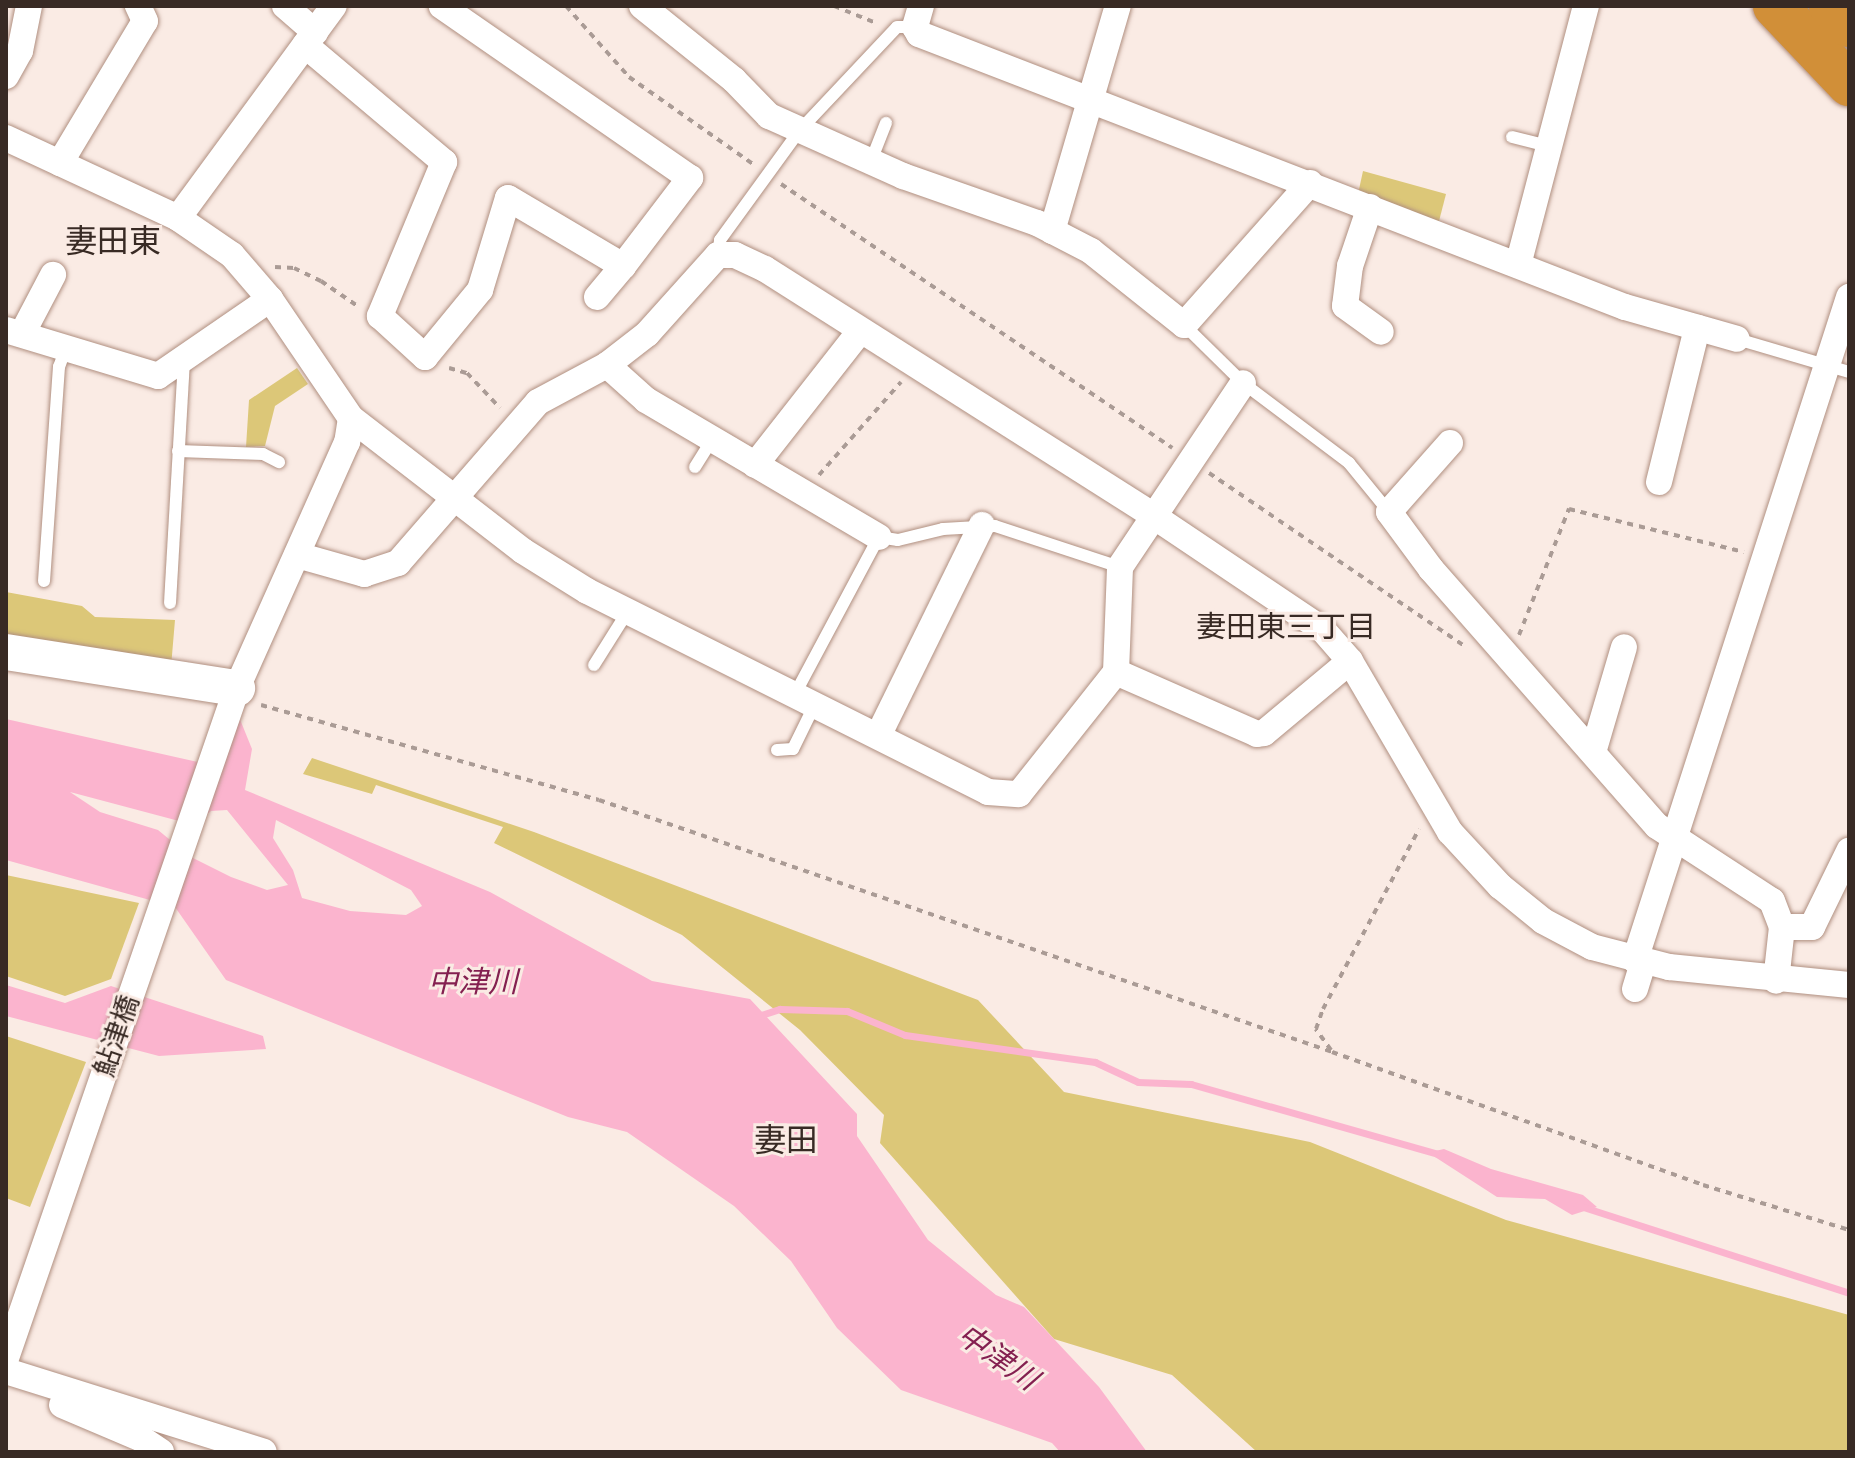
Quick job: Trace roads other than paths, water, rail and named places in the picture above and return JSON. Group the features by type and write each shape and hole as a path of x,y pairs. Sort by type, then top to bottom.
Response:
{"highway":[{"path":"1775,6 1849,84"},
{"path":"1831,6 1849,25"}],"street":[{"path":"6,76 20,51 29,6"},
{"path":"60,163 145,21 138,6"},
{"path":"285,6 310,38 444,162 380,316 425,357 480,290 508,198 623,266"},
{"path":"178,218 334,6"},
{"path":"442,6 690,178 597,297"},
{"path":"642,6 734,80 769,116 871,161 1052,231 1091,251 1184,325 1310,183"},
{"path":"1052,231 1118,6"},
{"path":"1518,265 1586,6"},
{"path":"910,21 919,34 1518,265 1737,339"},
{"path":"6,138 178,218 246,271 270,299 351,418 523,551 628,611 879,734 988,792 1019,794 1116,672 1120,567 1243,383"},
{"path":"1366,328 1345,306 1350,266 1370,207"},
{"path":"297,555 364,574 398,563 538,402 607,365 647,334 718,255 735,255 765,269 1152,515 1323,630 1350,661 1432,806 1500,886 1543,921 1592,947 1639,961 1776,981 1849,985"},
{"path":"53,275 14,332 158,376 270,299"},
{"path":"1635,989 1639,961 1672,838 1823,366 1849,297"},
{"path":"1659,482 1657,448 1697,328"},
{"path":"755,465 860,331"},
{"path":"607,365 646,400 879,537"},
{"name":"鮎津橋","path":"6,1358 233,700 347,442 351,418"},
{"path":"1450,443 1389,512 1431,569 1508,650 1672,838 1755,887 1772,901 1782,927 1776,981"},
{"path":"879,734 954,605 982,525"},
{"path":"1594,749 1624,647"},
{"path":"6,652 233,700"},
{"path":"1116,672 1257,734 1264,733 1350,661"},
{"path":"1782,927 1812,927 1849,851"},
{"path":"18,1376 29,1392 142,1439 161,1452"},
{"path":"18,1376 264,1452"}],"lane":[{"path":"718,255 720,240 800,130 910,21"},
{"path":"871,161 886,123"},
{"path":"1512,137 1549,146"},
{"path":"1184,325 1243,383 1349,463 1389,512"},
{"path":"1737,339 1849,372"},
{"path":"44,581 59,367 66,348"},
{"path":"170,603 184,358"},
{"path":"695,467 712,440"},
{"path":"178,451 263,454 279,462"},
{"path":"777,750 793,749 805,699 879,537 898,540 982,525 1120,567"},
{"path":"594,665 628,611"}],"water":[{"name":"中津川","path":"239,717 252,749 245,790 490,892 652,981 750,999 857,1114 857,1136 928,1240 996,1295 1024,1307 1099,1387 1147,1452 1060,1452 1052,1443 901,1390 837,1328 791,1261 734,1206 627,1132 568,1117 226,980 175,907 6,860 6,719 220,767","holes":["70,792 194,825 211,811 227,810 288,885 267,890 231,877 191,857 158,830 100,812","276,820 411,890 422,906 406,915 350,911 302,898 293,870 273,838"]},
{"path":"6,985 65,1003 111,986 263,1036 266,1049 159,1056 6,1016"},
{"path":"1444,1149 1491,1169 1583,1195 1597,1207 1572,1215 1545,1199 1497,1197 1435,1157 1435,1151"}],"waterway":[{"path":"758,1016 780,1009 847,1011 905,1035 1095,1062 1138,1082 1191,1084 1442,1155"},
{"path":"1577,1205 1849,1293"}],"district":[{"name":"妻田東","path":"113,242"},
{"name":"妻田東三丁目","path":"1286,628"},
{"name":"妻田","path":"786,1141"}]}
